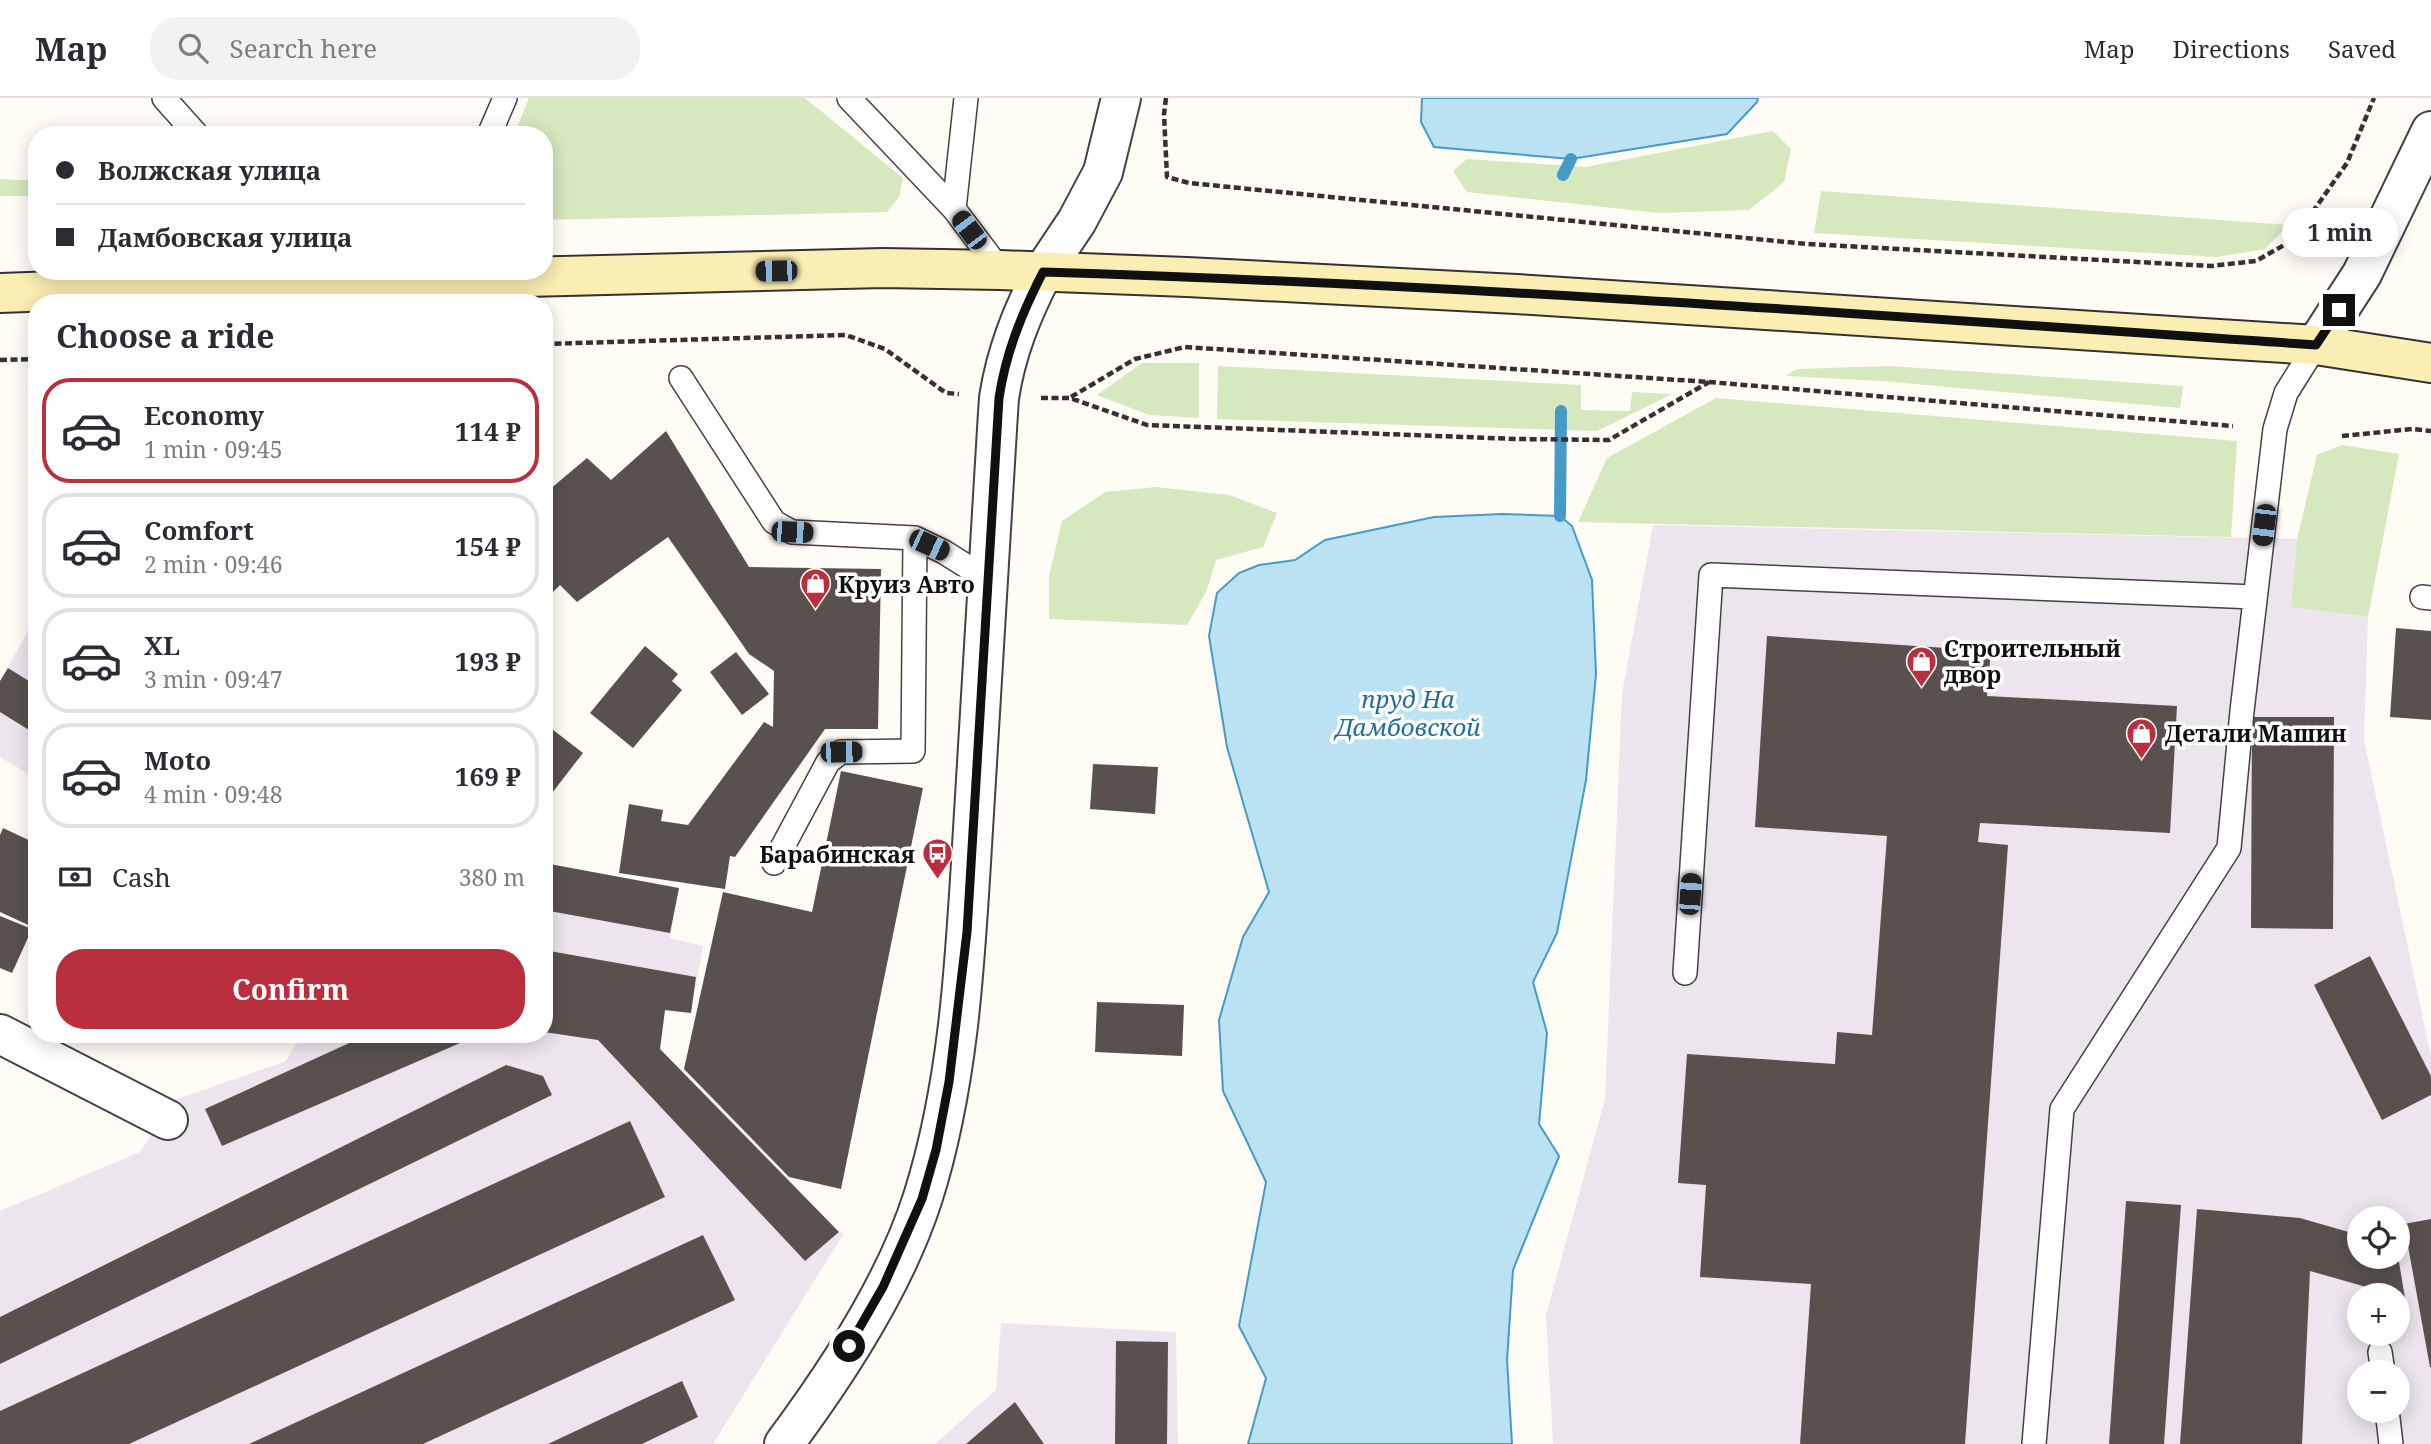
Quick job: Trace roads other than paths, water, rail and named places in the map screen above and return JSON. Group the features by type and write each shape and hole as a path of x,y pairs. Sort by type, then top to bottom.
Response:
{"main road":[{"path":"553,273 883,268 1187,277 1488,293 2316,345 2431,363"},
{"path":"115,294 226,280"},
{"path":"0,293 33,294"}],"street":[{"path":"784,1444 838,1366 883,1287 922,1199 936,1150 945,1107 967,932 987,579 1003,368 1021,314 1103,172 1121,98"},
{"path":"2316,345 2362,274 2431,131"},
{"path":"0,1034 168,1120"}],"lane":[{"path":"164,98 189,126"},
{"path":"493,126 505,98"},
{"path":"849,98 954,209 1000,270"},
{"path":"954,209 966,98"},
{"path":"2034,1444 2062,1109 2229,848 2275,429 2286,393 2316,345"},
{"path":"681,378 774,522 792,532 915,538 944,552 987,579"},
{"path":"774,863 828,762 841,752 913,751 915,538"},
{"path":"1685,973 1711,575 2255,597"},
{"path":"2389,1423 2391,1444"}],"water":[{"path":"1422,98 1758,98 1727,134 1571,159 1434,147 1421,122"},
{"name":"пруд На Дамбовской","path":"1502,514 1560,516 1572,526 1592,580 1596,674 1586,780 1557,933 1533,982 1547,1033 1539,1124 1559,1156 1513,1270 1507,1360 1512,1444 1248,1444 1266,1378 1239,1326 1266,1182 1223,1091 1219,1020 1243,937 1269,892 1227,747 1209,636 1217,593 1239,573 1259,565 1295,560 1325,540 1434,517"}],"waterway":[{"path":"1563,175 1571,159"},
{"path":"1560,516 1561,411"}],"place":[{"name":"Круиз Авто","path":"815,611"},
{"name":"Строительный двор","path":"1921,688"},
{"name":"Детали Машин","path":"2142,760"},
{"name":"Барабинская","path":"938,881"}]}
